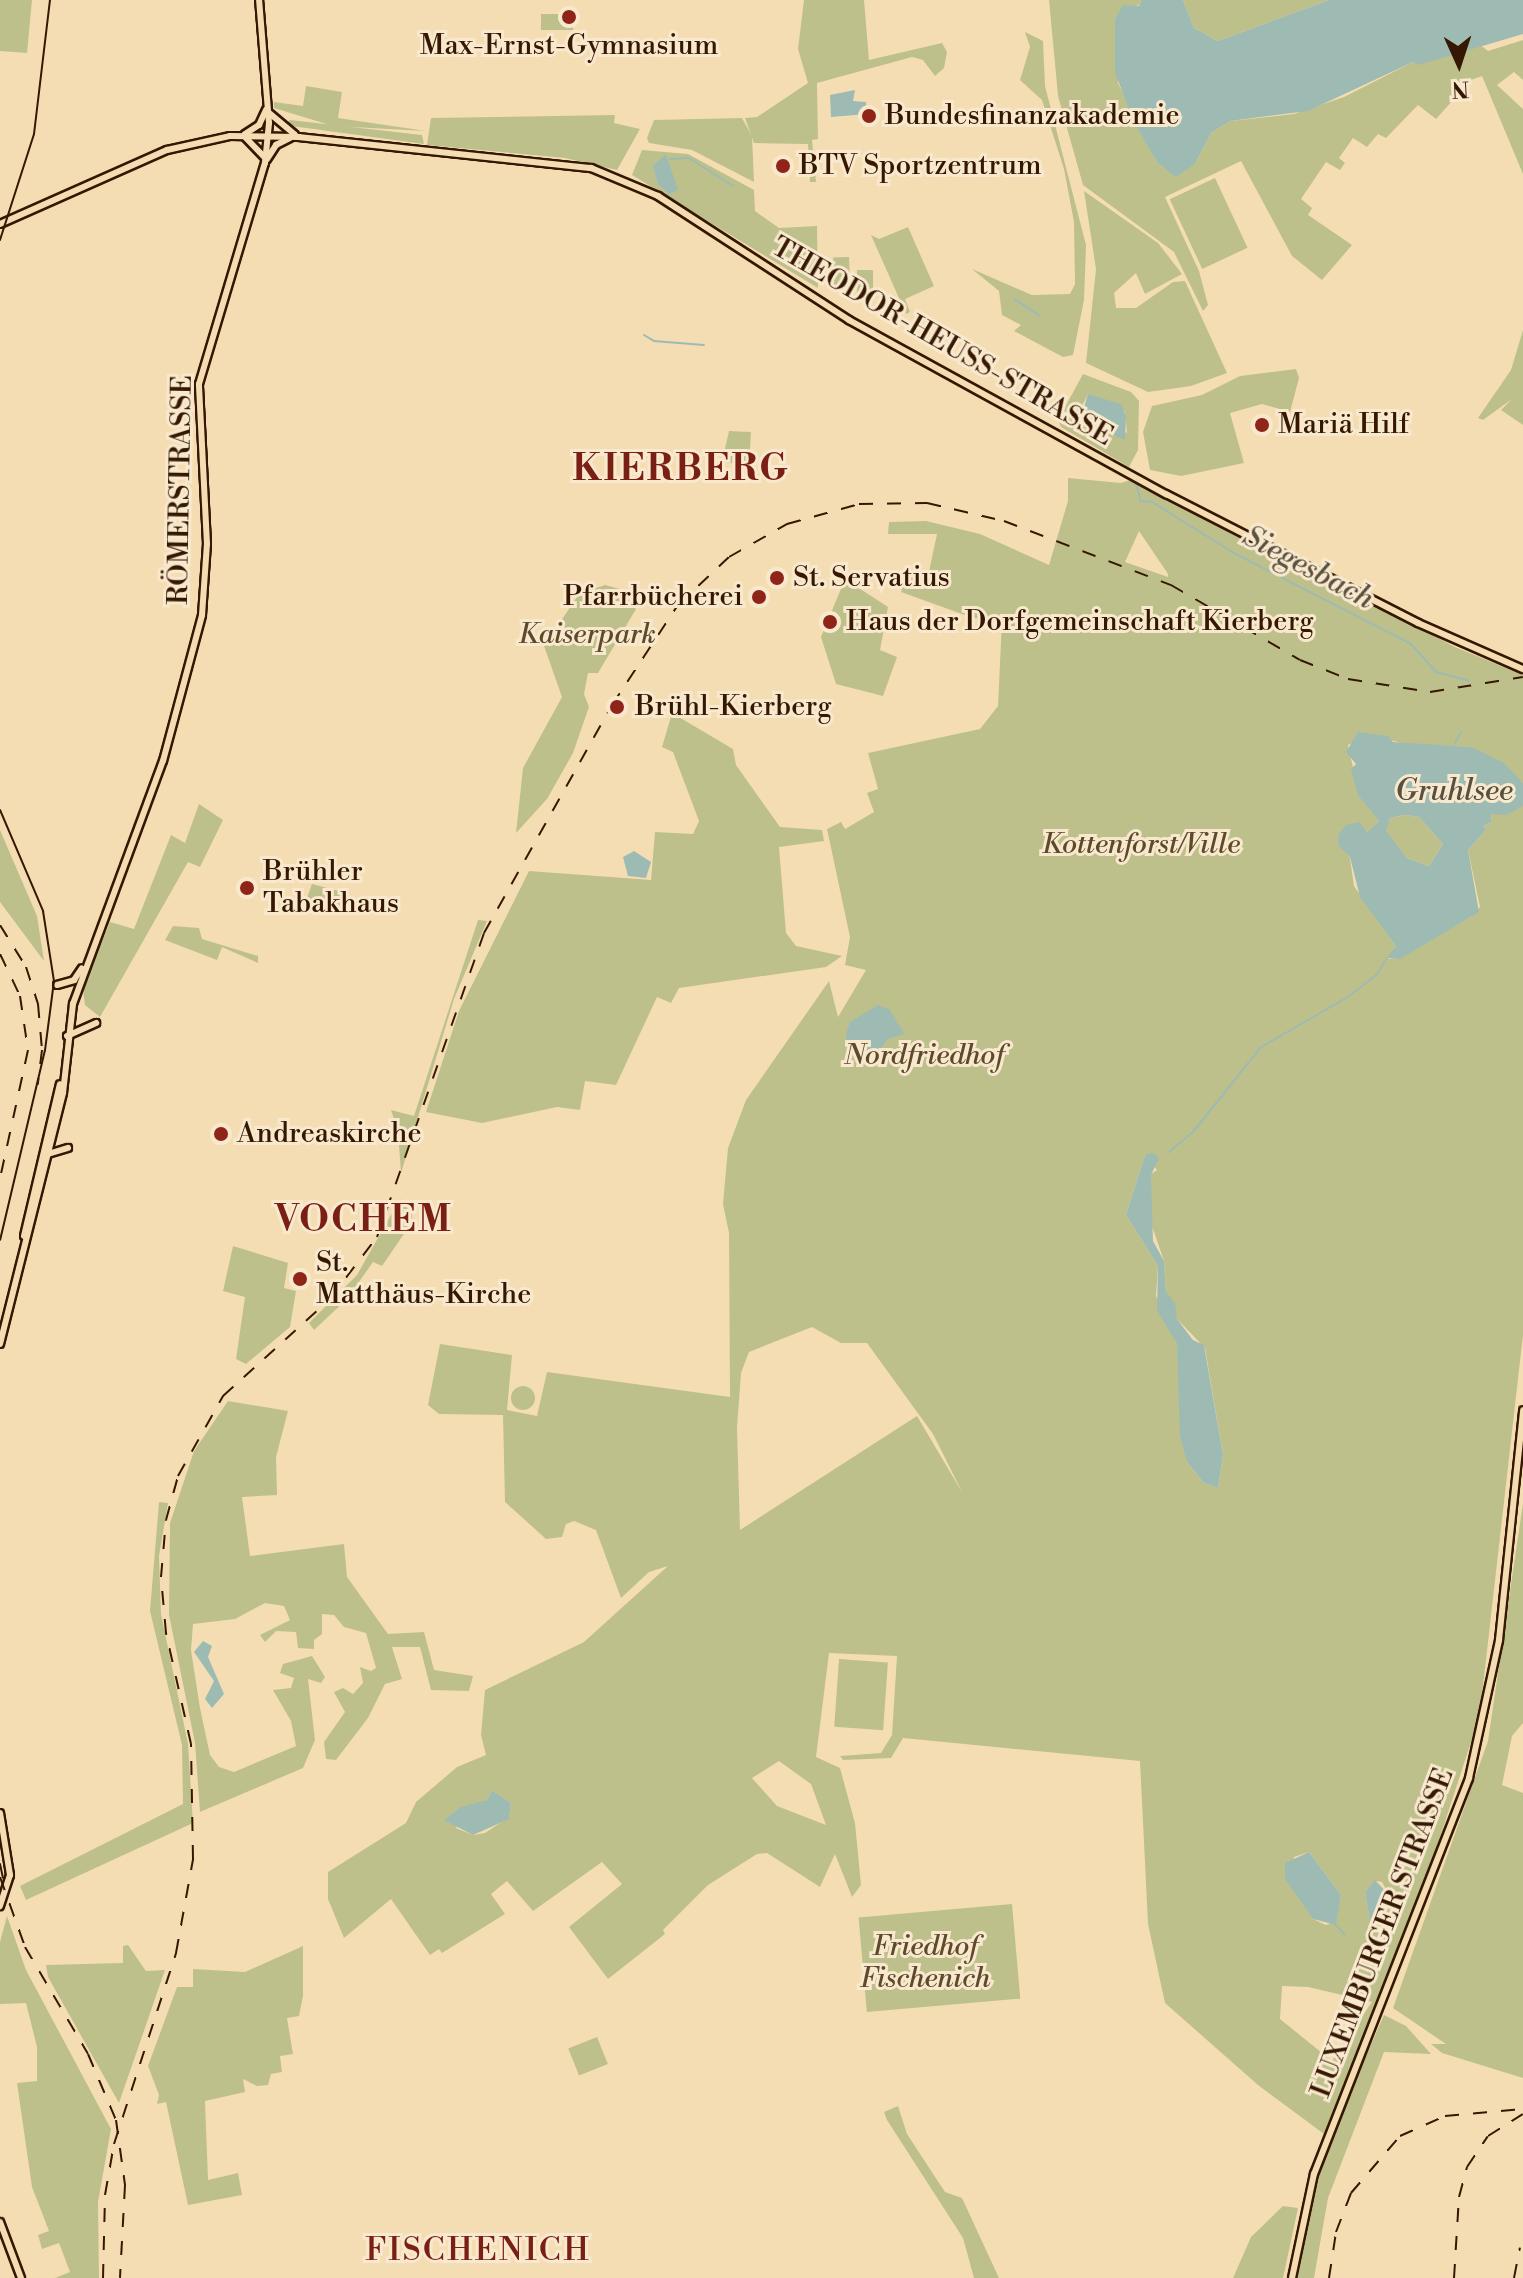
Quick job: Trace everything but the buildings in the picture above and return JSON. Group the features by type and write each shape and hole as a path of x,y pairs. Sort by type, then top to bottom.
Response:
{"main road":[{"name":"RÖMERSTRASSE","path":"25,1241 53,1135 67,1036 90,954 163,761 199,626 207,544 199,384 265,161 268,109 259,0"},
{"path":"268,109 296,137 276,145 265,161 256,144 242,136 259,125 268,109"},
{"name":"THEODOR-HEUSS-STRASSE","path":"0,224 167,150 242,136 296,137 568,162 612,174 658,196 849,320 1123,471 1357,592 1523,669"},
{"path":"57,985 74,980 90,954"},
{"path":"67,1036 96,1023"},
{"name":"RÖMERSTRASSE","path":"0,1344 64,1065"},
{"path":"48,1154 68,1148 53,1135"},
{"name":"LUXEMBURGER STRASSE","path":"1292,2278 1314,2174 1469,1778 1499,1640 1523,1410"},
{"path":"0,1813 10,1875 0,1906"},
{"path":"0,2222 21,2278"}],"green space":[{"path":"0,0 32,0 27,53 0,51"},
{"path":"804,0 864,0 869,60 942,43 947,52 944,68 935,76 923,60 912,57 817,83 818,139 812,140 816,182 810,182 808,144 754,143 745,118 757,117 808,83 798,49"},
{"path":"1049,0 1141,0 1139,5 1120,11 1115,23 1118,83 1157,162 1172,171 1195,164 1211,133 1230,121 1294,114 1344,97 1413,62 1479,44 1488,51 1523,40 1523,80 1514,72 1497,85 1523,109 1523,174 1482,76 1471,80 1436,119 1418,105 1386,138 1378,134 1367,147 1353,138 1339,158 1345,163 1340,170 1326,162 1301,199 1312,208 1308,215 1352,245 1322,280 1292,256 1241,161 1165,197 1199,271 1208,305 1203,311 1174,252 1083,185 1058,96"},
{"path":"1183,0 1329,0 1218,41 1194,28"},
{"path":"541,14 573,14 573,30 541,30"},
{"path":"1025,32 1043,41 1045,86 1086,245 1084,300 1073,355 1063,357 1014,331 1021,325 1002,315 999,291 972,269 1032,295 1070,294 1075,284 1074,222 1064,169 1042,100 1020,80 1030,47"},
{"path":"306,86 342,92 338,118 426,131 333,126 274,108 274,102 303,106"},
{"path":"615,115 614,123 640,129 617,170 565,158 427,145 431,118"},
{"path":"742,118 752,136 754,182 692,150 649,143 647,138 654,120"},
{"path":"290,120 422,135 424,144 284,125"},
{"path":"642,150 688,154 754,190 755,211 779,228 817,226 818,288 632,175"},
{"path":"1215,178 1248,248 1202,269 1170,199"},
{"path":"1084,191 1158,243 1182,274 1145,294 1136,273 1114,293 1116,308 1136,308 1173,282 1185,281 1227,373 1191,386 1148,392 1086,363 1096,269"},
{"path":"908,227 934,286 905,299 910,312 906,314 871,235 879,239"},
{"path":"849,257 850,288 834,289 833,258"},
{"path":"857,270 873,270 873,301 857,301"},
{"path":"1523,330 1523,425 1501,410 1512,399 1483,420 1478,418 1511,370"},
{"path":"1296,369 1299,378 1290,412 1262,404 1230,413 1244,463 1181,476 1150,470 1143,432 1152,406 1202,395 1240,376"},
{"path":"1083,374 1131,392 1139,401 1138,450 1129,467 1061,427 1058,420","holes":["1088,394 1125,412 1127,433 1080,410"]},
{"path":"729,431 751,432 749,465 722,462"},
{"name":"Kottenforst/Ville","path":"1068,478 1121,483 1137,478 1455,647 1523,675 1523,783 1471,747 1406,744 1369,735 1348,745 1357,785 1379,821 1367,832 1360,827 1341,836 1341,842 1350,858 1354,886 1396,946 1388,959 1403,957 1428,937 1471,917 1480,907 1468,850 1486,830 1483,826 1492,822 1491,814 1523,806 1523,1335 1482,1695 1472,1739 1426,1880 1324,2134 1258,2085 1165,2003 1148,1924 1140,1761 903,1738 891,1758 843,1760 840,1756 881,1753 892,1735 897,1656 829,1653 816,1757 840,1768 855,1823 861,1885 852,1897 835,1854 820,1887 767,1853 757,1854 708,1885 663,1930 665,1934 608,1979 569,1927 622,1884 602,1862 533,1911 507,1881 491,1894 505,1914 442,1953 439,1949 430,1955 391,1899 344,1938 328,1899 328,1872 406,1823 416,1802 457,1767 486,1755 481,1735 485,1690 584,1642 668,1566 649,1572 621,1598 596,1530 574,1521 566,1524 562,1537 546,1539 505,1502 503,1415 439,1414 428,1405 440,1344 512,1355 507,1410 537,1416 547,1372 730,1397 729,1233 723,1204 728,1148 746,1100 829,981 838,1017 866,970 845,965 850,937 827,829 841,822 845,829 874,812 867,793 878,789 868,753 980,729 998,706 1002,620 973,618 901,592 905,578 928,576 937,534 888,534 889,522 926,521 980,534 1049,565 1068,501","holes":["1139,531 1168,574 1168,577 1125,562","1145,1155 1157,1170 1151,1174 1151,1223 1164,1261 1166,1292 1177,1319 1205,1348 1223,1455 1218,1488 1204,1483 1187,1462 1177,1344 1156,1296 1158,1266 1126,1215","812,1327 841,1343 867,1343 933,1434 962,1492 917,1416 740,1530 737,1428 741,1373 749,1352","779,1761 811,1784 826,1825 777,1806 752,1778","492,1790 511,1803 509,1817 485,1833 473,1835 456,1828 466,1809 487,1800","1309,1852 1341,1895 1336,1921 1326,1925 1313,1919 1290,1882 1294,1857","1375,1881 1382,1882 1389,1895 1370,1919 1365,1892","1282,1986 1308,1987 1372,2002 1332,2061 1280,2019"]},
{"path":"845,579 888,607 880,650 897,657 883,696 836,684 821,637"},
{"name":"Kaiserpark","path":"605,585 620,589 636,609 598,673 588,673 584,694 589,707 573,753 547,799 516,833 523,768 562,697 544,646 579,594"},
{"path":"672,713 733,749 736,765 780,827 822,830 824,841 779,847 786,933 796,946 842,956 826,967 679,988 671,1003 657,997 616,1085 585,1081 580,1110 557,1107 482,1123 426,1112 459,1011 529,871 651,880 655,832 693,834 699,821 673,752 662,747"},
{"path":"199,804 223,820 200,867 188,862 100,1017 85,1005 83,990 110,922 134,929 171,835 185,843"},
{"path":"1405,815 1419,817 1443,844 1429,866 1407,858 1385,831 1390,818"},
{"path":"0,830 37,916 44,961 0,902"},
{"path":"312,884 346,893 340,911 307,898"},
{"path":"478,920 487,921 454,999 401,1173 398,1131 391,1110 414,1116"},
{"path":"173,926 199,928 202,939 258,956 258,963 222,947 217,960 165,940"},
{"path":"400,1199 412,1214 412,1222 382,1266 373,1262 347,1299 314,1330 309,1323 357,1275"},
{"path":"233,1246 288,1263 284,1288 296,1291 290,1327 246,1364 236,1359 245,1297 223,1291"},
{"path":"523,1386 532,1389 535,1398 532,1407 523,1410 514,1407 511,1398 514,1389"},
{"path":"228,1401 288,1411 276,1457 277,1495 242,1497 250,1556 344,1544 347,1577 388,1634 424,1632 434,1670 473,1676 469,1691 431,1690 420,1647 392,1647 402,1679 385,1684 368,1718 336,1760 326,1759 324,1742 345,1712 334,1692 343,1688 353,1694 363,1683 360,1667 371,1671 376,1668 366,1633 344,1627 334,1615 322,1614 322,1634 314,1640 314,1649 298,1648 296,1632 276,1631 265,1642 260,1635 290,1620 284,1606 265,1603 235,1619 193,1624 191,1650 200,1708 210,1755 219,1767 234,1772 296,1746 291,1721 273,1690 291,1688 294,1678 280,1673 283,1664 312,1656 325,1677 321,1683 308,1679 315,1740 303,1768 200,1812 195,1743 169,1615 170,1523 194,1451"},
{"path":"159,1502 168,1503 159,1556 161,1614 188,1744 193,1823 26,1900 20,1886 183,1804 182,1745 150,1611"},
{"path":"1523,1503 1523,1723 1512,1736 1502,1785 1523,1793 1523,2078 1442,2053 1431,2044 1446,2044 1393,2008 1488,1741"},
{"path":"839,1659 888,1662 883,1730 834,1727"},
{"name":"Friedhof Fischenich","path":"1012,1904 1020,1999 867,2012 859,1917"},
{"path":"7,1916 26,1970 111,2129 98,2202 99,2278 55,2278 70,2272 59,2243 42,2249 38,2235 49,2231 32,2187 17,2083 37,2081 37,2047 26,2003 0,2004 0,1942"},
{"path":"128,1945 146,1971 165,1970 119,2103 48,1977 46,1965 123,1963 123,1946"},
{"path":"303,1946 303,1996 299,2016 287,2018 293,2054 280,2056 282,2072 271,2074 268,2085 257,2086 243,2079 245,2092 205,2101 208,2180 238,2173 242,2195 188,2205 166,2102 157,2104 159,2095 148,2066 177,1987 193,1987 193,1969 245,1972"},
{"path":"1384,2015 1406,2026 1431,2054 1384,2052 1328,2198 1314,2278 1297,2278 1307,2218 1330,2139"},
{"path":"597,2037 608,2064 579,2076 568,2049"},
{"path":"898,2106 907,2134 945,2192 962,2198 999,2278 974,2278 963,2238 887,2120 884,2112"},
{"path":"1283,2206 1298,2208 1283,2278 1233,2278 1251,2237"}],"water":[{"path":"1141,0 1183,0 1194,28 1218,41 1329,0 1523,0 1523,34 1418,65 1413,62 1308,111 1230,121 1211,133 1195,164 1176,177 1157,162 1135,124 1115,73 1115,19 1123,5 1139,6"},
{"path":"855,90 853,101 866,102 867,114 831,117 830,95"},
{"path":"666,154 678,190 669,194 658,184 653,166"},
{"path":"1088,394 1121,404 1126,416 1125,440 1080,420"},
{"name":"Gruhlsee","path":"1358,732 1388,736 1393,742 1471,747 1504,763 1523,783 1523,806 1506,815 1491,814 1492,822 1483,826 1486,830 1468,850 1479,912 1400,959 1387,958 1396,946 1360,897 1350,857 1339,846 1338,835 1346,825 1359,822 1367,832 1379,821 1358,795 1351,769 1356,764 1346,752","holes":["1405,815 1419,817 1443,844 1429,866 1407,858 1386,831 1390,818"]},
{"path":"634,851 651,862 646,878 628,876 623,857"},
{"path":"878,1005 890,1010 904,1034 888,1039 876,1055 846,1039 846,1034 850,1022"},
{"path":"1153,1153 1159,1158 1151,1175 1153,1241 1164,1261 1166,1292 1175,1303 1177,1319 1193,1340 1204,1345 1223,1455 1218,1488 1204,1483 1187,1462 1180,1436 1177,1344 1157,1310 1158,1266 1126,1215 1145,1155"},
{"path":"203,1641 212,1646 208,1657 224,1694 212,1708 205,1699 214,1681 194,1652"},
{"path":"492,1790 511,1803 509,1819 473,1835 444,1820 461,1807 487,1800"},
{"path":"1309,1852 1341,1895 1336,1925 1313,1919 1285,1879 1285,1863"},
{"path":"1375,1880 1389,1895 1370,1920 1365,1892"}],"waterway":[{"path":"670,159 689,158 733,186"},
{"path":"1014,299 1040,316"},
{"path":"644,335 654,341 704,345"},
{"name":"Siegesbach","path":"1136,484 1141,501 1152,502 1234,553 1411,644 1436,672 1469,681"},
{"name":"Siegesbach","path":"1455,743 1461,732"},
{"path":"1169,1152 1193,1132 1261,1047 1348,997 1377,974 1387,958"},
{"path":"1336,1925 1345,1935"}],"tram line":[{"path":"0,240 34,134 50,0"},
{"path":"0,810 43,911 54,981 45,1050 0,1240"},
{"path":"0,1864 3,1878"}],"railway":[{"path":"103,2278 105,2195 114,2144 176,1953 193,1859 191,1744 166,1633 161,1577 166,1520 178,1476 223,1396 329,1300 377,1237 484,933 612,705 678,605 729,557 787,524 859,504 927,503 1004,521 1171,585 1300,660 1348,679 1430,692 1523,677"},
{"path":"0,925 26,967 38,1004 42,1050 38,1085"},
{"path":"0,954 20,996 28,1050 0,1178"},
{"path":"0,1877 25,1947 88,2054 116,2120 125,2185 120,2278"},
{"path":"1329,2278 1336,2232 1351,2193 1400,2136 1445,2116 1523,2109"},
{"path":"1454,2278 1459,2197 1467,2167 1488,2136 1523,2114"},
{"path":"1514,2278 1520,2248"}],"place":[{"name":"Max-Ernst-Gymnasium","path":"569,17"},
{"name":"Bundesfinanzakademie","path":"869,116"},
{"name":"BTV Sportzentrum","path":"783,166"},
{"name":"Mariä Hilf","path":"1262,425"},
{"name":"St. Servatius","path":"777,578"},
{"name":"Pfarrbücherei","path":"759,597"},
{"name":"Haus der Dorfgemeinschaft Kierberg","path":"830,622"},
{"name":"Brühl-Kierberg","path":"617,707"},
{"name":"Brühler Tabakhaus","path":"247,888"},
{"name":"Andreaskirche","path":"221,1134"},
{"name":"St. Matthäus-Kirche","path":"300,1279"}],"district":[{"name":"KIERBERG","path":"681,470"},
{"name":"VOCHEM","path":"364,1221"},
{"name":"FISCHENICH","path":"478,2250"}],"park label":[{"name":"Nordfriedhof","path":"924,1056"}]}
